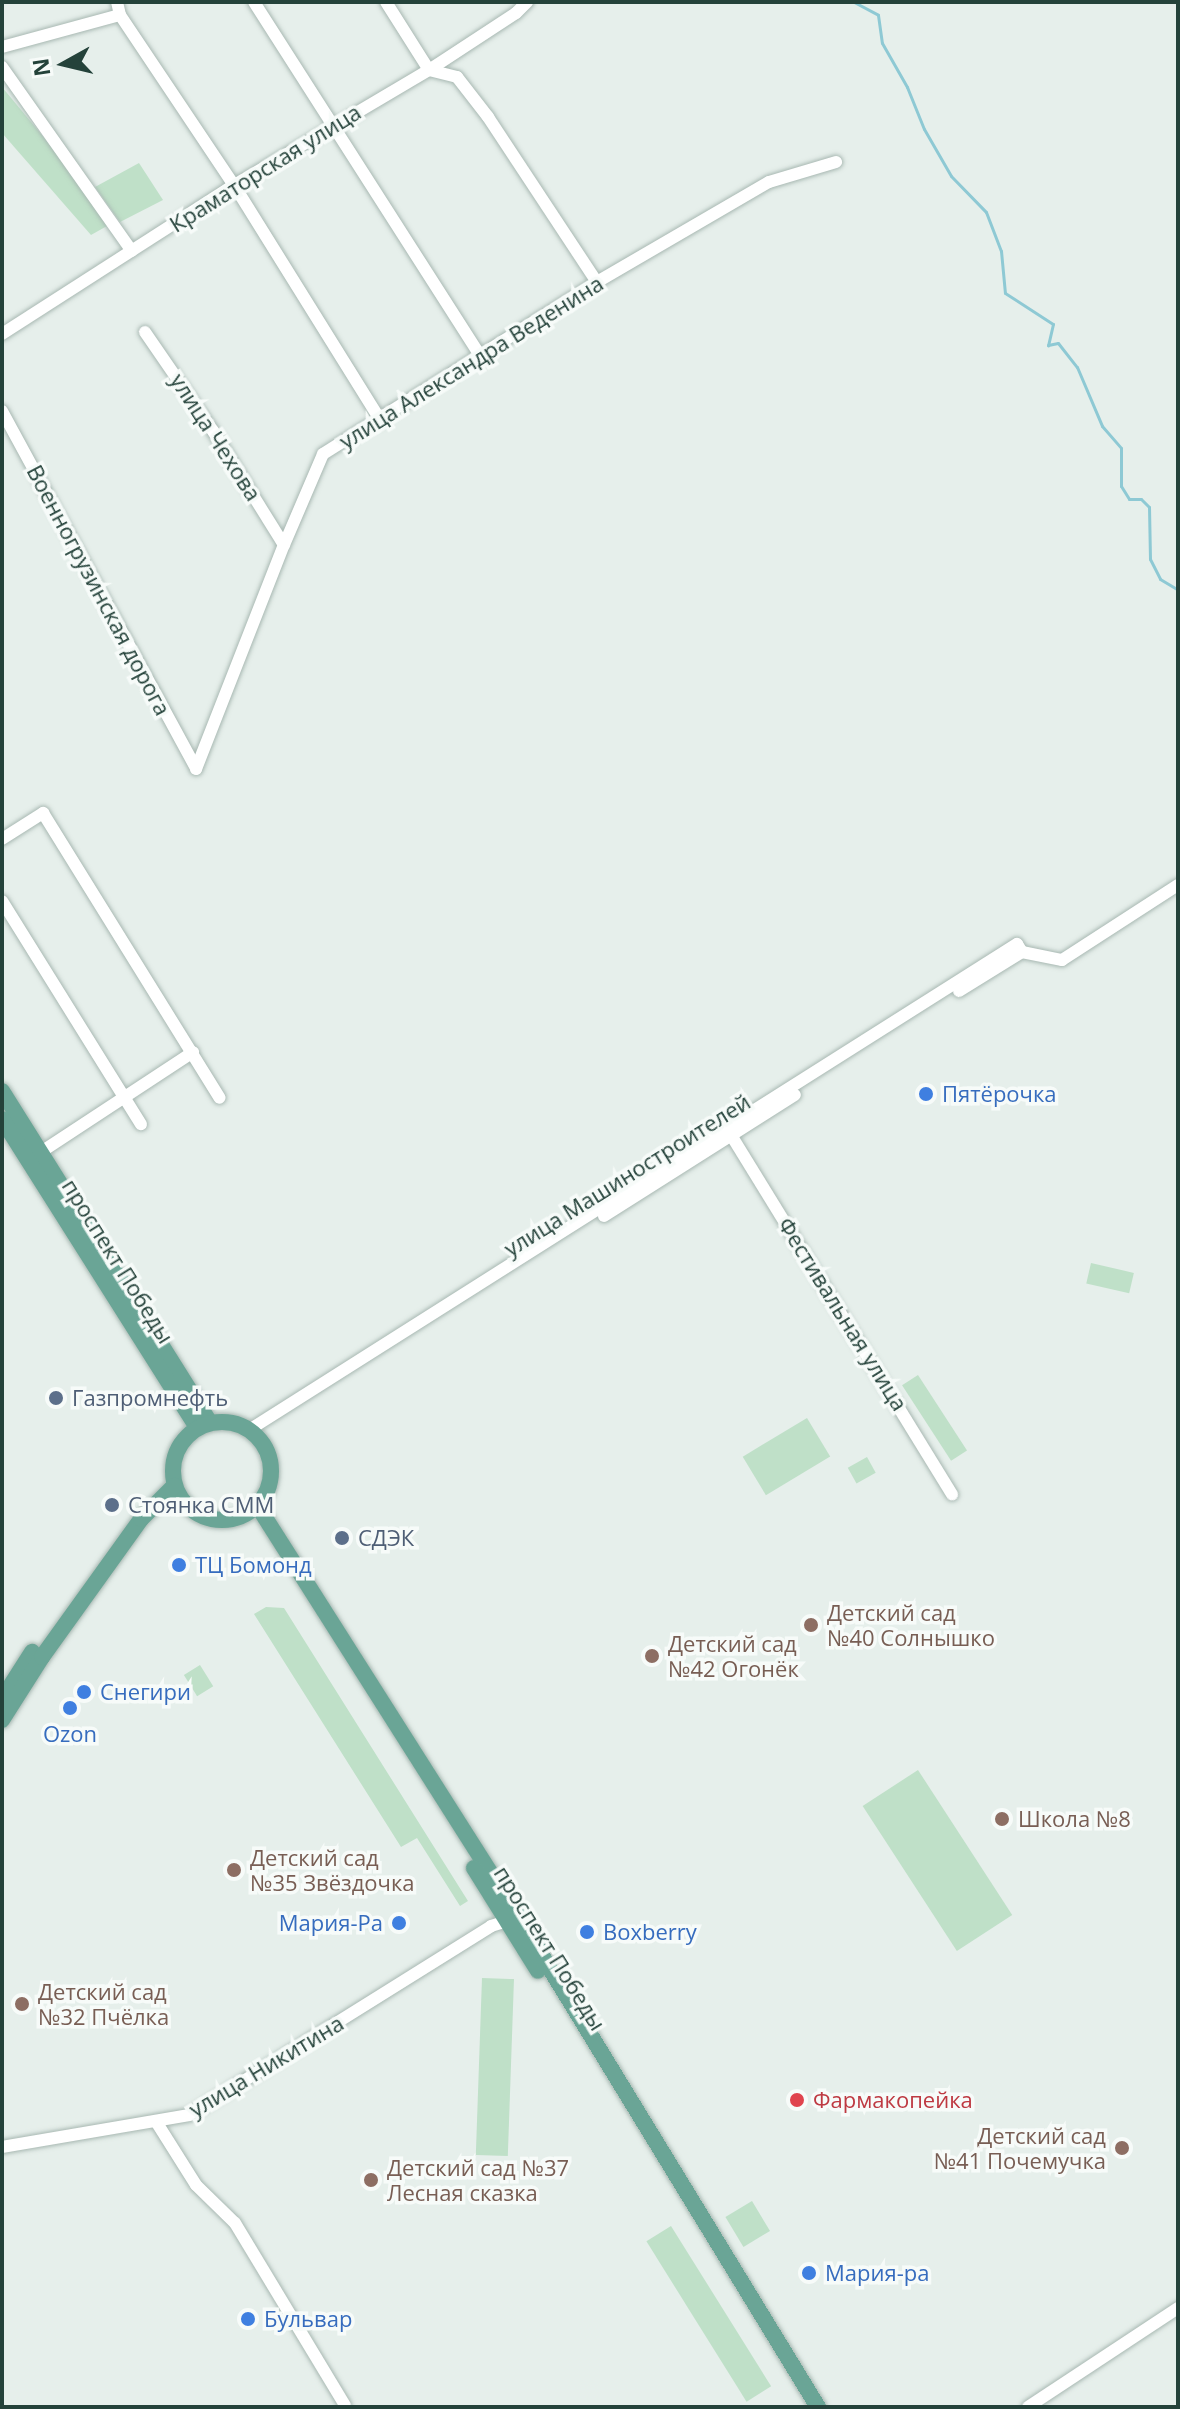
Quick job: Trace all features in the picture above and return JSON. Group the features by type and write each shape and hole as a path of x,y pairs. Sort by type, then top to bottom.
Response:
{"main road":[{"path":"2,1091 203,1425"},
{"name":"проспект Победы","path":"2,1119 203,1425"},
{"path":"2,1720 42,1657 173,1478 179,1446 203,1425 225,1421 252,1433 270,1459 268,1487 255,1507 223,1520 207,1518 193,1511 173,1478"},
{"path":"2,1699 32,1651 173,1478"},
{"path":"255,1507 519,1918 815,2407"},
{"name":"проспект Победы","path":"255,1507 702,2236 815,2407"}],"street":[{"path":"254,2 480,355"},
{"path":"386,2 429,70 457,77 488,117 597,282"},
{"name":"Краматорская улица","path":"2,334 332,124 429,70 516,13 527,2"},
{"path":"2,47 119,9 234,185 381,421"},
{"path":"2,67 132,251"},
{"name":"улица Александра Веденина","path":"196,769 323,454 381,421 597,282 769,182 836,162"},
{"name":"улица Чехова","path":"145,332 197,406 284,545"},
{"name":"Военногрузинская дорога","path":"2,411 196,769"},
{"path":"2,839 43,813 220,1098"},
{"path":"252,1433 1017,944 1022,952 1062,960 1178,885"},
{"path":"2,901 141,1124"},
{"name":"улица Машиностроителей","path":"252,1433 1022,952"},
{"path":"41,1152 193,1052"},
{"name":"Фестивальная улица","path":"731,1135 952,1494"},
{"name":"улица Никитина","path":"2,2147 142,2121 157,2123 189,2115 491,1926 507,1921"},
{"path":"157,2123 196,2185 235,2223 345,2405"},
{"path":"1028,2407 1178,2308"}],"green space":[{"path":"2,87 114,222 91,235 2,133"},
{"path":"139,163 163,200 120,222 95,187"},
{"path":"1091,1263 1134,1273 1129,1293 1086,1283"},
{"path":"918,1375 967,1450 951,1461 902,1385"},
{"path":"807,1418 830,1457 766,1495 743,1457"},
{"path":"867,1457 876,1473 856,1483 848,1468"},
{"path":"266,1607 284,1608 468,1901 460,1906 417,1838 401,1847 254,1614"},
{"path":"200,1665 213,1686 197,1696 184,1675"},
{"path":"918,1770 1012,1915 957,1951 863,1806"},
{"path":"482,1978 514,1979 508,2156 476,2155"},
{"path":"752,2201 770,2231 743,2247 725,2217"},
{"path":"671,2226 771,2386 747,2402 646,2241"}],"waterway":[{"path":"854,2 878,15 882,43 907,87 924,129 951,176 986,212 1001,251 1005,293 1053,324 1048,345 1058,343 1077,367 1102,426 1121,448 1121,486 1129,499 1141,499 1149,507 1150,559 1160,579 1178,590"}],"place":[{"name":"Пятёрочка","path":"926,1094"},
{"name":"Газпромнефть","path":"56,1398"},
{"name":"Стоянка СММ","path":"112,1505"},
{"name":"СДЭК","path":"342,1538"},
{"name":"ТЦ Бомонд","path":"179,1565"},
{"name":"Детский сад №40 Солнышко","path":"811,1625"},
{"name":"Детский сад №42 Огонёк","path":"652,1656"},
{"name":"Снегири","path":"84,1692"},
{"name":"Ozon","path":"70,1708"},
{"name":"Школа №8","path":"1002,1819"},
{"name":"Детский сад №35 Звёздочка","path":"234,1870"},
{"name":"Мария-Ра","path":"399,1923"},
{"name":"Boxberry","path":"587,1932"},
{"name":"Детский сад №32 Пчёлка","path":"22,2004"},
{"name":"Фармакопейка","path":"797,2100"},
{"name":"Детский сад №41 Почемучка","path":"1122,2148"},
{"name":"Детский сад №37 Лесная сказка","path":"371,2180"},
{"name":"Мария-ра","path":"809,2273"},
{"name":"Бульвар","path":"248,2319"}]}
